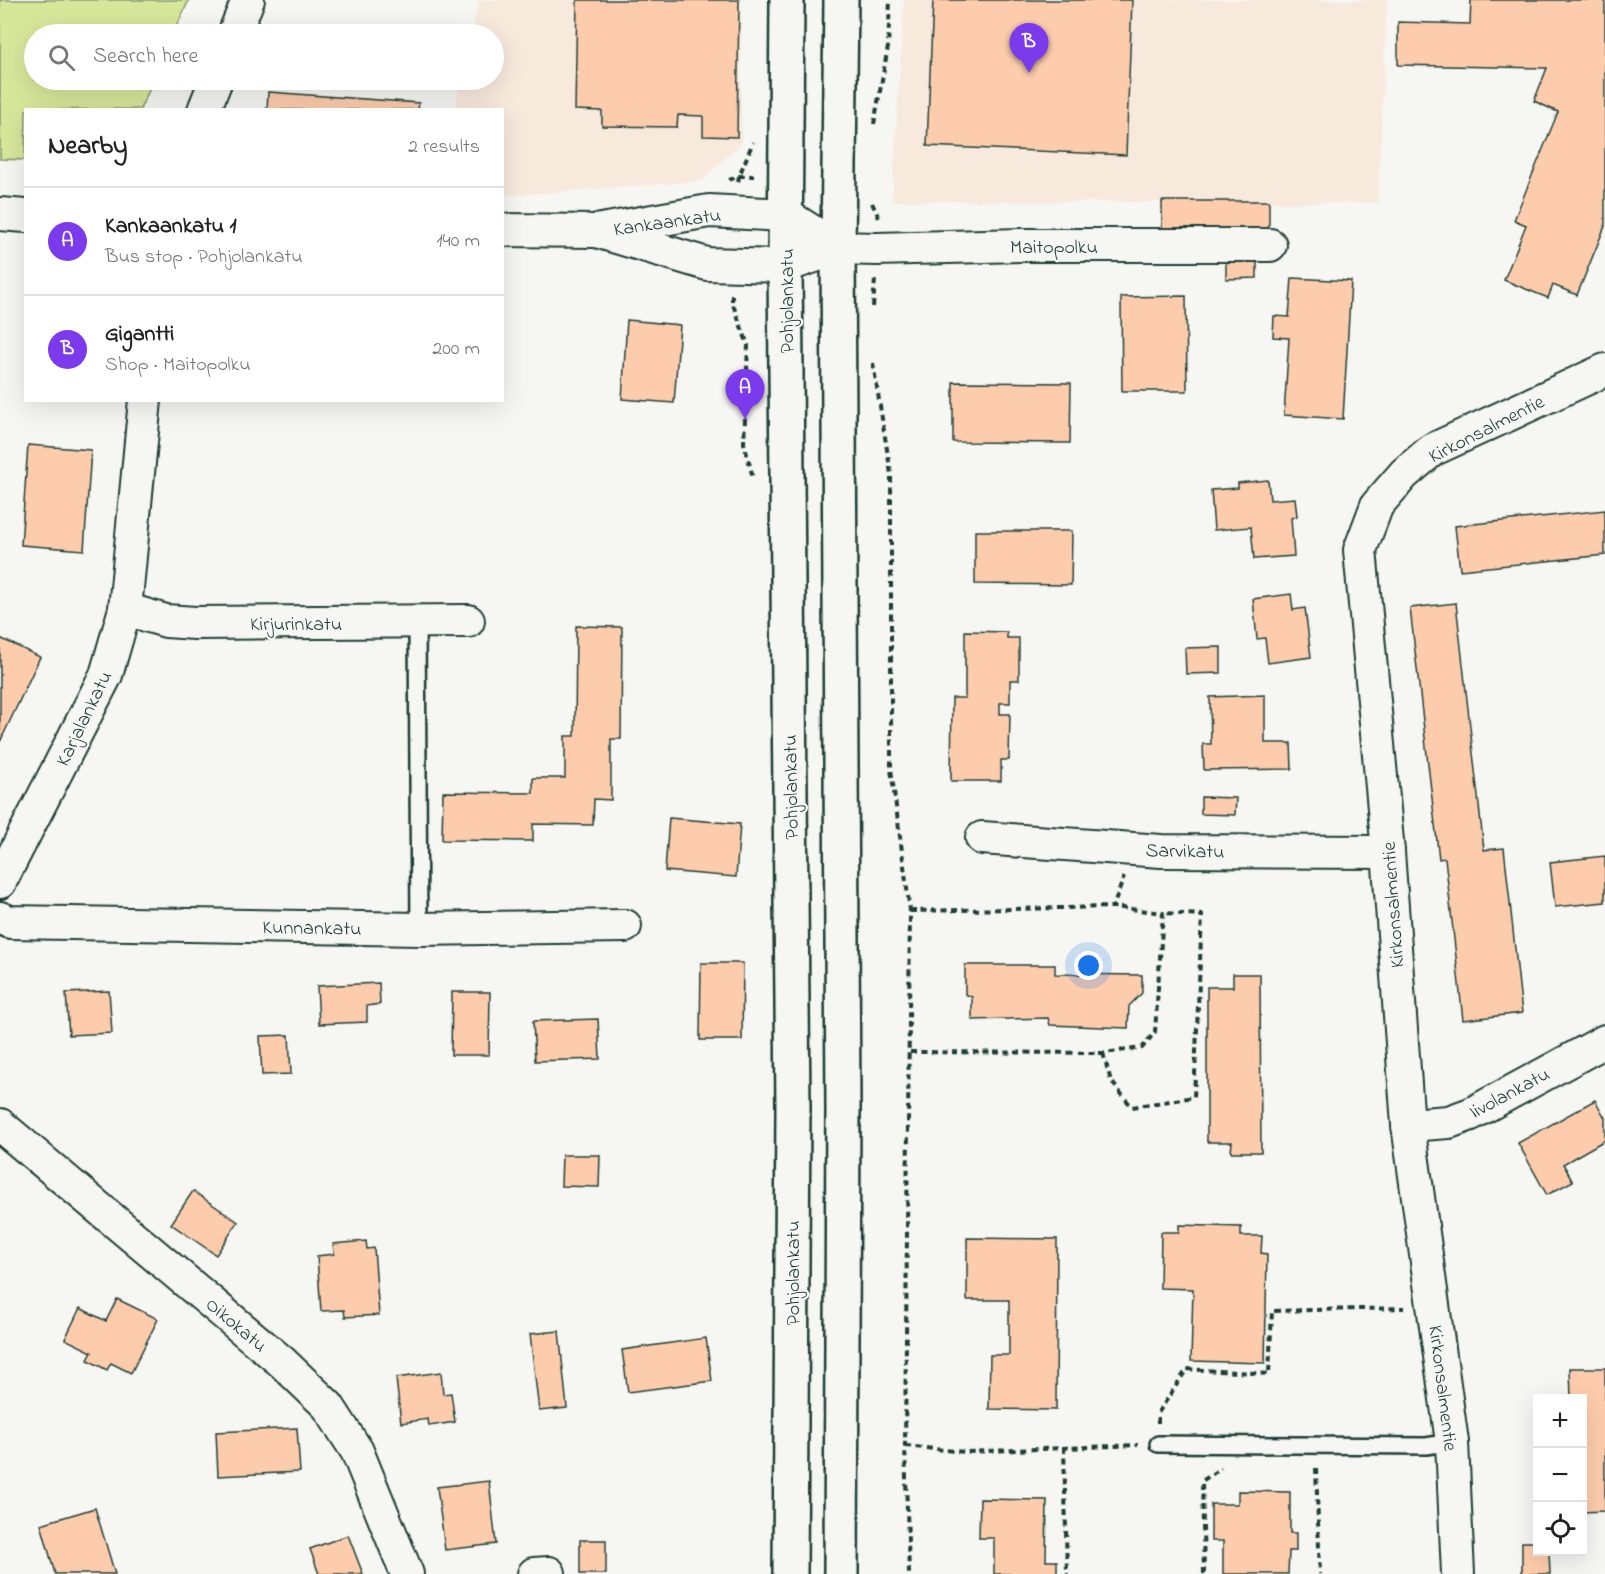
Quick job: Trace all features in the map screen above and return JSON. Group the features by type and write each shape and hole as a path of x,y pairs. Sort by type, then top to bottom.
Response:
{"main road":[{"name":"Pohjolankatu","path":"787,0 785,266 793,1108 790,1574"},
{"path":"841,0 838,248 843,1097 841,1574"}],"street":[{"path":"238,24 248,0"},
{"path":"205,108 212,90"},
{"name":"Kankaankatu","path":"504,230 596,231 710,211 786,215 838,248"},
{"path":"0,214 24,216"},
{"name":"Kankaankatu","path":"596,231 707,264 785,266 838,248"},
{"name":"Maitopolku","path":"838,248 1270,245"},
{"name":"Kirkonsalmentie","path":"1458,1574 1452,1442 1408,1125 1388,852 1360,550 1377,506 1404,474 1432,450 1605,370"},
{"name":"Karjalankatu","path":"0,882 106,675 125,609 145,402"},
{"name":"Kirjurinkatu","path":"125,609 166,621 195,624 468,621"},
{"name":"Sarvikatu","path":"982,838 1161,851 1388,852"},
{"name":"Kunnankatu","path":"0,918 10,922 419,929 625,926"},
{"name":"Iivolankatu","path":"1408,1125 1449,1122 1471,1114 1605,1041"},
{"name":"Oikokatu","path":"0,1125 282,1362 328,1406 357,1451 407,1574"}],"lane":[{"path":"417,622 419,929"},
{"path":"1158,1444 1426,1446 1452,1442"}],"path":[{"path":"873,125 888,47 891,0"},
{"path":"871,194 871,202 881,223 873,309"},
{"path":"872,356 891,474 891,769 910,911 905,1446 909,1574"},
{"path":"1113,907 1135,849"},
{"path":"910,911 1113,907 1202,915 1194,1097 1132,1107 1111,1081 1103,1053"},
{"path":"910,1052 1103,1053 1142,1048 1155,1032 1163,913"},
{"path":"905,1446 965,1452 1158,1444 1158,1413 1187,1369 1269,1374 1272,1311 1408,1308"},
{"path":"1064,1447 1067,1574"},
{"path":"1204,1574 1202,1481 1226,1464"},
{"path":"1320,1574 1316,1467 1327,1468"}],"shaded area":[{"path":"479,0 741,0 741,144 701,181 504,196 504,108 455,108 459,90 504,90 504,24 473,24"},
{"path":"904,0 1387,0 1378,203 892,201"}],"green space":[{"path":"0,0 189,0 178,24 24,24 24,90 149,90 140,108 24,108 24,160 0,159"}],"building":[{"path":"577,0 739,0 737,137 703,136 703,116 678,115 677,127 602,126 602,111 575,110"},
{"path":"933,0 1132,0 1126,155 927,146"},
{"path":"1471,0 1605,0 1605,226 1577,295 1553,285 1548,298 1504,280 1526,225 1514,220 1558,112 1534,101 1547,68 1398,65 1398,22 1470,24"},
{"path":"268,92 419,103 418,108 267,108"},
{"path":"1162,201 1269,201 1269,233 1162,233"},
{"path":"1226,261 1257,261 1257,278 1226,279"},
{"path":"1292,278 1351,281 1343,419 1284,415 1289,338 1273,337 1274,316 1289,317"},
{"path":"1186,296 1187,391 1122,391 1121,297"},
{"path":"627,320 680,325 674,403 622,399"},
{"path":"953,382 1071,383 1070,443 953,442"},
{"path":"28,445 91,450 84,550 21,545"},
{"path":"1268,480 1270,500 1295,498 1297,516 1291,518 1294,556 1254,559 1251,527 1214,530 1211,490 1238,488 1238,483"},
{"path":"1605,510 1605,555 1460,570 1455,526"},
{"path":"975,531 1072,531 1071,585 975,584"},
{"path":"1291,594 1293,610 1305,608 1311,657 1268,663 1265,638 1257,639 1253,599"},
{"path":"1456,603 1484,850 1504,848 1522,1013 1463,1020 1445,858 1439,859 1410,608"},
{"path":"576,626 622,627 621,739 611,739 611,800 594,799 593,825 533,824 533,841 442,840 443,792 533,793 533,778 565,778 565,736 575,736"},
{"path":"965,631 1007,632 1007,638 1019,638 1019,680 1010,680 1010,703 1000,703 1000,714 1010,714 1009,760 1001,760 1001,781 951,781 952,698 965,698"},
{"path":"0,638 40,657 0,742"},
{"path":"1221,647 1221,673 1186,674 1185,648"},
{"path":"1265,695 1265,743 1291,743 1292,769 1204,770 1203,744 1211,744 1210,697"},
{"path":"1201,797 1236,798 1235,815 1201,814"},
{"path":"669,818 740,824 736,877 665,871"},
{"path":"1605,856 1605,902 1555,907 1550,862"},
{"path":"701,963 743,963 742,1040 700,1040"},
{"path":"965,965 1055,965 1055,974 1142,975 1142,993 1129,1006 1128,1028 1050,1025 1048,1018 972,1020 972,997 965,994"},
{"path":"1233,974 1260,974 1261,1152 1231,1152 1232,1142 1207,1142 1207,987 1233,987"},
{"path":"379,983 380,1004 367,1006 367,1022 319,1024 317,986"},
{"path":"109,991 112,1033 69,1035 66,993"},
{"path":"452,992 490,992 489,1055 451,1055"},
{"path":"598,1019 600,1059 535,1061 533,1021"},
{"path":"289,1035 291,1074 262,1075 260,1036"},
{"path":"1595,1100 1605,1118 1605,1140 1563,1164 1573,1181 1547,1195 1518,1143"},
{"path":"562,1155 600,1155 599,1187 561,1186"},
{"path":"193,1191 238,1222 216,1255 171,1224"},
{"path":"1179,1225 1241,1227 1241,1236 1262,1236 1261,1253 1267,1254 1265,1363 1191,1361 1193,1289 1160,1288 1161,1232 1179,1232"},
{"path":"967,1238 1057,1239 1056,1410 989,1409 990,1355 1009,1355 1009,1300 967,1300"},
{"path":"366,1241 367,1249 374,1248 379,1315 345,1317 344,1310 321,1311 317,1256 334,1254 333,1244"},
{"path":"117,1299 158,1319 131,1373 111,1363 107,1370 88,1360 92,1352 65,1339 80,1308 106,1321"},
{"path":"559,1331 567,1408 539,1411 530,1334"},
{"path":"706,1338 712,1381 628,1392 622,1350"},
{"path":"1570,1368 1605,1368 1605,1511 1587,1512 1587,1394 1571,1394"},
{"path":"441,1372 443,1394 451,1393 455,1422 429,1426 428,1419 401,1423 396,1378"},
{"path":"297,1428 300,1472 218,1476 216,1432"},
{"path":"489,1481 496,1544 445,1550 437,1487"},
{"path":"1238,1491 1290,1492 1290,1533 1296,1533 1296,1551 1289,1551 1288,1574 1223,1574 1223,1541 1211,1541 1211,1504 1238,1504"},
{"path":"980,1499 1047,1500 1046,1561 1057,1561 1057,1574 994,1574 994,1538 979,1538"},
{"path":"95,1508 115,1574 55,1574 41,1524"},
{"path":"348,1535 363,1574 319,1574 310,1549"},
{"path":"580,1540 606,1540 606,1574 580,1574"},
{"path":"1522,1542 1533,1542 1533,1556 1549,1556 1550,1574 1522,1574"}],"place":[{"name":"Gigantti","path":"1029,73"},
{"name":"Kankaankatu 1","path":"745,419"}]}
